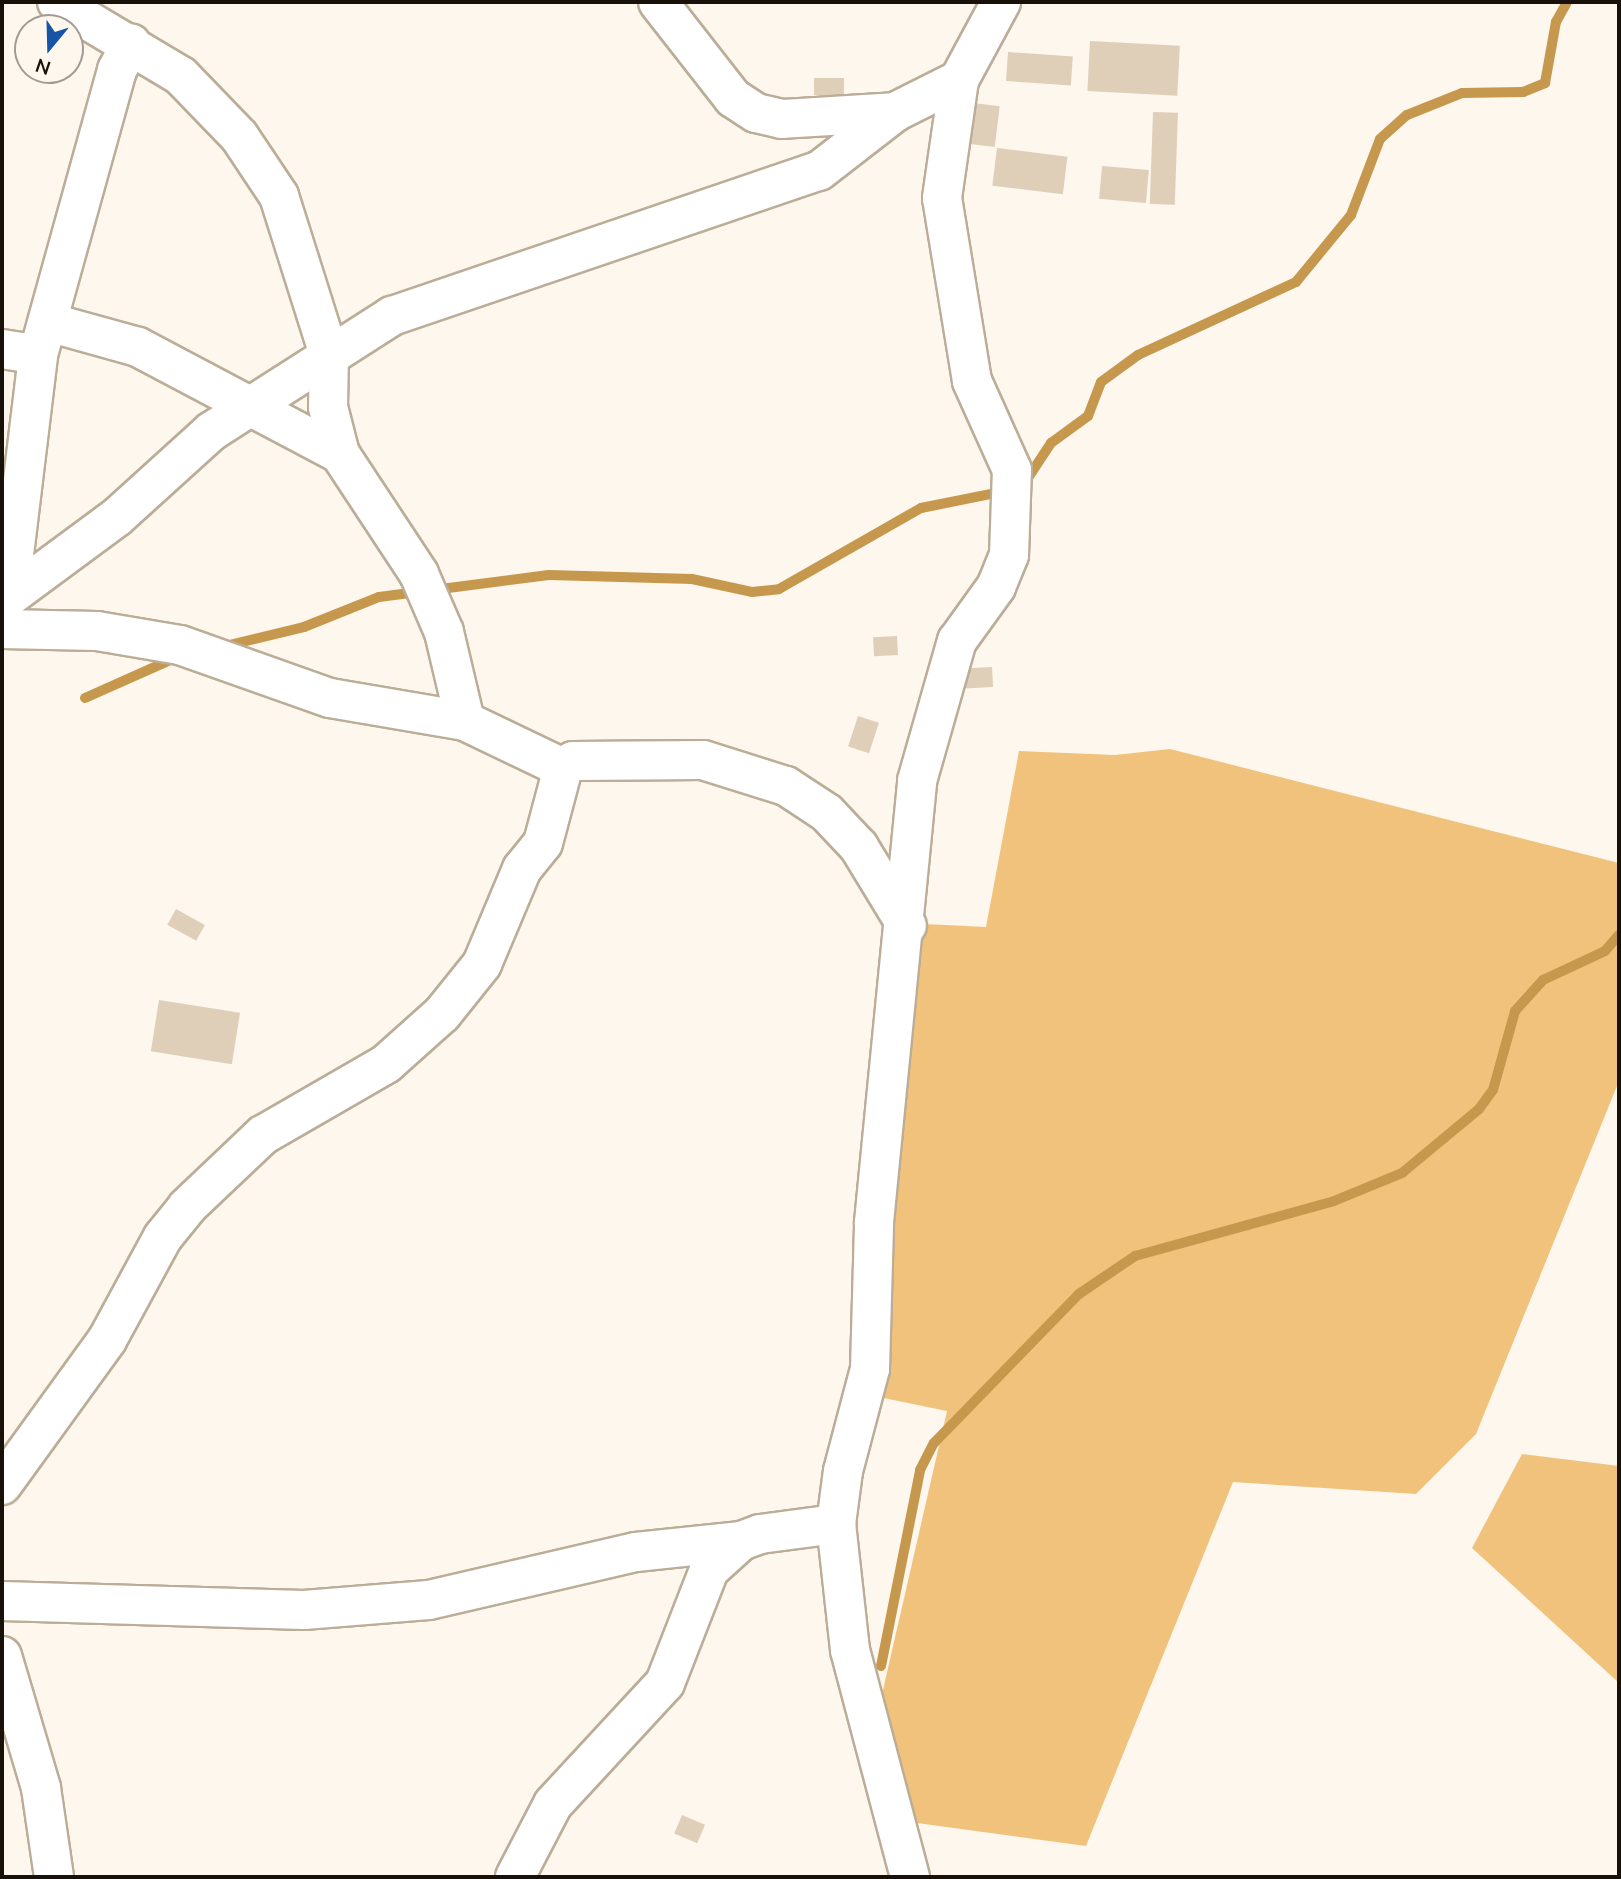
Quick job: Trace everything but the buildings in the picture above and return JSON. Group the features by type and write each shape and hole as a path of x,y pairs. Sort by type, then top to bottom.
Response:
{"street":[{"path":"57,2 131,44 189,84 239,136 279,196 329,355 328,407 340,454 419,574 444,632 465,721"},
{"path":"659,2 733,98 756,113 782,119 895,112"},
{"path":"910,1877 850,1650 836,1524 842,1472 870,1369 874,1222 907,926 917,781 957,641 990,598 1009,555 1012,470 972,381 942,198 959,80 1001,2"},
{"path":"4,609 29,342 117,70 131,44"},
{"path":"4,609 249,406 392,316 820,172 895,112 959,80"},
{"path":"29,342 138,346 340,454"},
{"path":"4,609 97,631 180,645 330,698 465,721 563,768"},
{"path":"2,1485 107,1340 163,1237 187,1207 263,1135 386,1064 442,1014 482,964 522,869 543,843 563,768 586,757 703,760 786,786 827,813 859,847 907,926"},
{"path":"2,1601 304,1610 429,1600 636,1552 741,1541 836,1524"},
{"path":"515,1877 553,1804 665,1683 696,1589 741,1541"},
{"path":"2,1656 41,1788 54,1877"}],"shaded area":[{"path":"1170,749 1619,863 1619,1081 1476,1434 1416,1494 1233,1482 1086,1846 895,1820 877,1716 947,1411 864,1394 904,923 986,927 1019,751 1115,755"},
{"path":"1522,1454 1619,1466 1619,1683 1472,1548"}],"waterway":[{"path":"1022,487 1051,443 1088,416 1101,382 1138,355 1296,282 1351,215 1380,139 1407,115 1462,93 1523,92 1545,83 1556,22 1567,2"},
{"path":"221,647 304,627 379,597 549,575 692,579 752,592 779,589 921,508 1006,491"},
{"path":"85,698 175,658"},
{"path":"881,1666 920,1470 934,1443 1079,1294 1135,1256 1334,1201 1402,1173 1479,1109 1493,1090 1515,1011 1543,980 1605,951 1619,935"}]}
